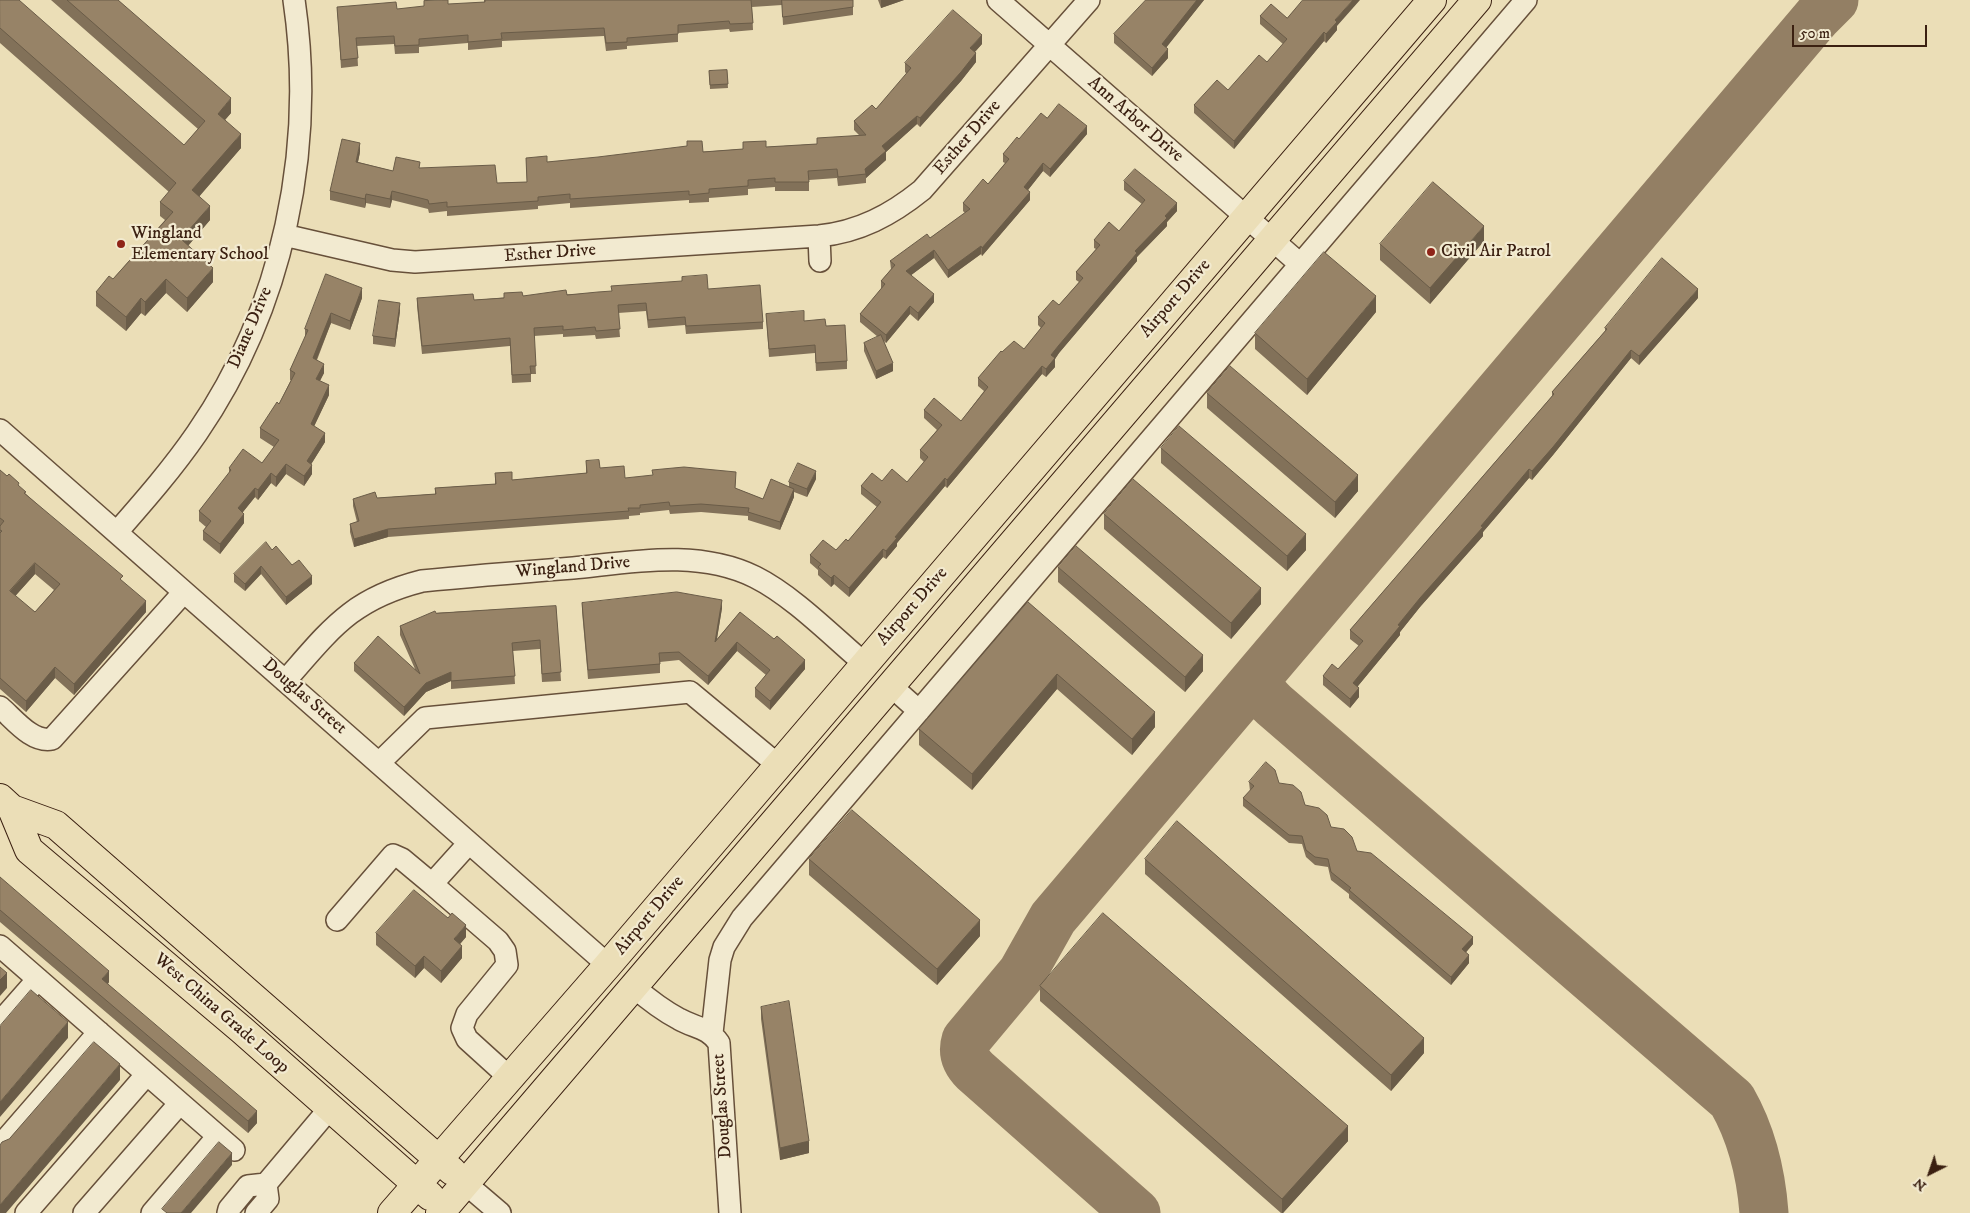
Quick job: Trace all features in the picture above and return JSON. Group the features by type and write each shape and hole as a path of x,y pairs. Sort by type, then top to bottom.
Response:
{"main road":[{"name":"Airport Drive","path":"392,1213 608,965 1432,0"},
{"name":"Airport Drive","path":"444,1212 1476,0"},
{"path":"758,842 799,768 866,688 869,676 865,664"},
{"name":"West China Grade Loop","path":"4,810 29,850 330,1108 416,1184 444,1212"},
{"name":"West China Grade Loop","path":"4,810 56,825 466,1184"}],"street":[{"name":"Diane Drive","path":"116,532 166,475 198,432 226,385 250,337 263,303 284,235 296,168 301,82 294,0"},
{"name":"Ann Arbor Drive","path":"998,0 1300,264"},
{"name":"Esther Drive","path":"284,235 392,260 415,262 819,236 854,230 878,220 899,208 922,190 1089,0"},
{"path":"712,1033 720,960 724,947 742,918 1526,0"},
{"path":"819,236 820,260"},
{"name":"Douglas Street","path":"0,430 608,965"},
{"name":"Wingland Drive","path":"285,681 330,630 349,613 373,597 394,588 422,581 667,560 711,562 735,568 756,578 778,591 865,664"},
{"path":"0,707 34,737 45,741 52,739 184,592"},
{"path":"891,686 919,711"},
{"path":"379,764 425,718 690,692 778,765"},
{"path":"432,884 469,843"},
{"path":"337,920 393,855 402,859 498,941 505,950 507,965 467,1014 462,1028 467,1039 510,1078"},
{"path":"0,946 234,1150"},
{"path":"0,1022 38,979"},
{"name":"Douglas Street","path":"634,987 655,1005 682,1021 712,1033 719,1042 730,1213"},
{"path":"0,1146 99,1032"},
{"path":"26,1213 147,1074"},
{"path":"84,1213 180,1102"},
{"path":"228,1213 228,1209 248,1186 266,1184 330,1108"},
{"path":"152,1213 218,1136"},
{"path":"256,1213 268,1199 266,1184"},
{"path":"466,1184 500,1213"}],"building":[{"path":"0,0 19,0 184,145 205,121 67,0 118,0 231,98 218,114 241,134 192,190 210,206 181,239 213,268 187,298 166,279 145,302 141,298 126,317 96,292 109,276 113,279 173,212 160,202 176,183 0,28"},
{"path":"448,0 448,4 485,2 485,0 751,0 753,23 730,24 729,21 678,25 678,34 627,38 627,42 606,43 604,28 501,33 502,39 468,42 468,35 419,39 419,45 395,46 394,36 356,38 358,58 341,60 337,7 396,2 397,9 424,6 424,1"},
{"path":"782,0 853,0 853,7 783,17"},
{"path":"1146,0 1197,0 1162,44 1168,49 1152,68 1114,34"},
{"path":"1303,0 1353,0 1335,20 1337,22 1326,34 1324,32 1234,141 1194,105 1217,80 1228,90 1259,55 1267,62 1287,39 1260,16 1271,4 1287,18"},
{"path":"953,10 982,35 970,48 976,53 920,118 917,116 882,146 886,151 865,169 866,174 838,177 837,169 808,171 809,182 775,182 775,178 748,180 748,186 709,189 709,193 689,195 689,191 570,199 570,194 538,197 538,201 447,207 447,202 429,204 428,200 392,191 390,199 366,194 365,199 330,191 342,139 360,143 356,162 393,171 396,157 420,162 419,168 495,165 497,183 527,182 526,158 547,156 547,162 598,157 687,146 687,141 702,141 703,152 743,149 743,142 766,141 766,147 817,144 817,138 866,135 854,121 872,105 876,109 911,68 905,63"},
{"path":"727,70 728,84 710,85 709,71"},
{"path":"1059,104 1087,126 1050,169 1043,163 1024,187 1030,192 982,248 981,246 948,270 934,250 906,271 934,294 918,313 910,306 886,335 860,314 885,284 881,281 895,265 890,261 927,234 930,238 970,209 963,203 983,179 988,184 1009,159 1003,154 1017,137 1019,139 1041,113 1047,118"},
{"path":"1135,169 1177,203 1165,216 1167,218 1135,251 1137,253 1059,345 1051,355 1055,358 1046,369 1042,366 947,480 945,478 895,537 897,538 886,551 883,549 849,588 834,575 831,578 818,567 821,564 810,555 823,540 836,550 846,539 848,541 881,502 861,486 872,473 882,481 892,469 907,482 928,457 920,450 942,425 924,410 934,398 961,421 988,387 978,378 1001,351 1014,341 1024,349 1045,323 1038,317 1053,300 1059,305 1083,278 1076,272 1100,245 1094,240 1109,222 1119,231 1145,200 1124,181"},
{"name":"Civil Air Patrol","path":"1433,182 1484,226 1430,288 1380,244"},
{"path":"1324,252 1376,296 1307,379 1255,333"},
{"path":"1662,258 1698,289 1639,356 1631,350 1553,447 1532,471 1529,469 1481,526 1483,527 1398,625 1400,626 1353,683 1359,688 1350,699 1323,676 1332,664 1338,669 1363,641 1350,630 1554,394 1552,392 1607,329 1605,328"},
{"path":"326,274 362,288 350,321 331,313 313,358 324,364 316,379 329,385 311,424 325,433 307,461 312,465 304,476 286,464 276,477 271,473 258,490 255,488 238,508 244,514 220,544 203,531 211,521 199,511 231,470 229,468 243,449 262,463 279,440 260,428 277,402 279,404 295,373 290,370 308,330 305,329"},
{"path":"707,275 708,289 760,285 763,322 686,326 685,317 648,320 646,303 618,305 620,329 596,331 595,327 563,330 563,326 534,328 536,366 530,366 531,374 512,375 510,338 422,346 417,298 473,294 474,300 504,298 504,293 522,292 523,296 566,290 567,295 612,291 611,286 682,281 682,277"},
{"path":"379,300 400,303 395,339 373,336"},
{"path":"804,311 804,321 825,319 826,326 845,325 847,361 816,363 815,345 769,349 766,314"},
{"path":"881,335 893,363 876,371 864,343"},
{"path":"1230,366 1358,475 1335,502 1207,393"},
{"path":"1179,426 1306,534 1287,556 1161,448"},
{"path":"599,460 600,468 624,466 625,478 653,475 652,470 684,467 736,472 735,488 763,499 771,479 794,489 780,522 748,512 749,508 701,504 670,506 669,502 640,505 640,508 628,508 629,511 388,529 354,539 350,524 359,521 353,499 375,492 377,498 436,494 435,488 496,484 495,473 512,472 512,480 587,473 586,461"},
{"path":"798,463 816,471 807,489 789,482"},
{"path":"0,470 7,476 9,474 19,483 18,485 26,492 24,493 123,576 120,579 146,601 74,684 55,667 26,701 0,678 0,533 2,531 0,526 4,521 0,518","holes":["35,563 60,584 35,612 10,591"]},
{"path":"1133,479 1261,588 1231,623 1104,514"},
{"path":"266,542 272,550 276,546 292,565 299,560 312,576 286,597 261,566 245,584 234,574"},
{"path":"1076,546 1203,655 1185,677 1058,567"},
{"path":"677,592 722,600 715,642 740,612 774,639 777,636 805,660 770,701 755,688 770,670 737,642 708,676 679,652 659,653 660,664 588,670 582,603"},
{"path":"1028,602 1155,712 1132,739 1057,674 972,774 919,729"},
{"path":"556,606 561,672 542,674 540,640 512,643 515,676 451,681 451,672 426,683 404,707 354,663 378,636 420,674 400,626 435,611 436,613"},
{"path":"1266,762 1275,770 1279,783 1293,785 1301,792 1305,805 1319,808 1327,815 1331,827 1344,829 1352,837 1357,851 1371,853 1473,937 1462,949 1469,955 1451,977 1349,890 1351,888 1331,872 1328,859 1315,857 1306,850 1302,836 1289,835 1243,798 1254,786 1249,782"},
{"path":"852,810 980,920 937,969 809,859"},
{"path":"1177,821 1424,1038 1391,1075 1145,859"},
{"path":"0,877 109,971 102,979 257,1111 248,1121 0,910"},
{"path":"414,890 448,918 452,913 466,925 454,939 462,946 441,971 424,956 415,966 376,933"},
{"path":"1103,913 1348,1126 1282,1199 1040,986"},
{"path":"0,967 7,973 0,980"},
{"path":"31,990 68,1022 0,1102 0,1026"},
{"path":"789,1001 809,1141 780,1148 761,1007"},
{"path":"94,1042 120,1064 0,1205 0,1145 9,1139"},
{"path":"219,1142 232,1153 181,1213 167,1213 162,1209"}],"taxiway":[{"path":"1136,1213 975,1071 966,1057 964,1049 966,1040 1022,973 1053,918 1817,17 1834,0"},
{"path":"1264,670 1261,680 1262,689 1266,697 1274,705 1732,1100 1745,1127 1758,1169 1764,1213"}],"place":[{"name":"Wingland Elementary School","path":"121,244"},
{"name":"Civil Air Patrol","path":"1431,252"}]}
